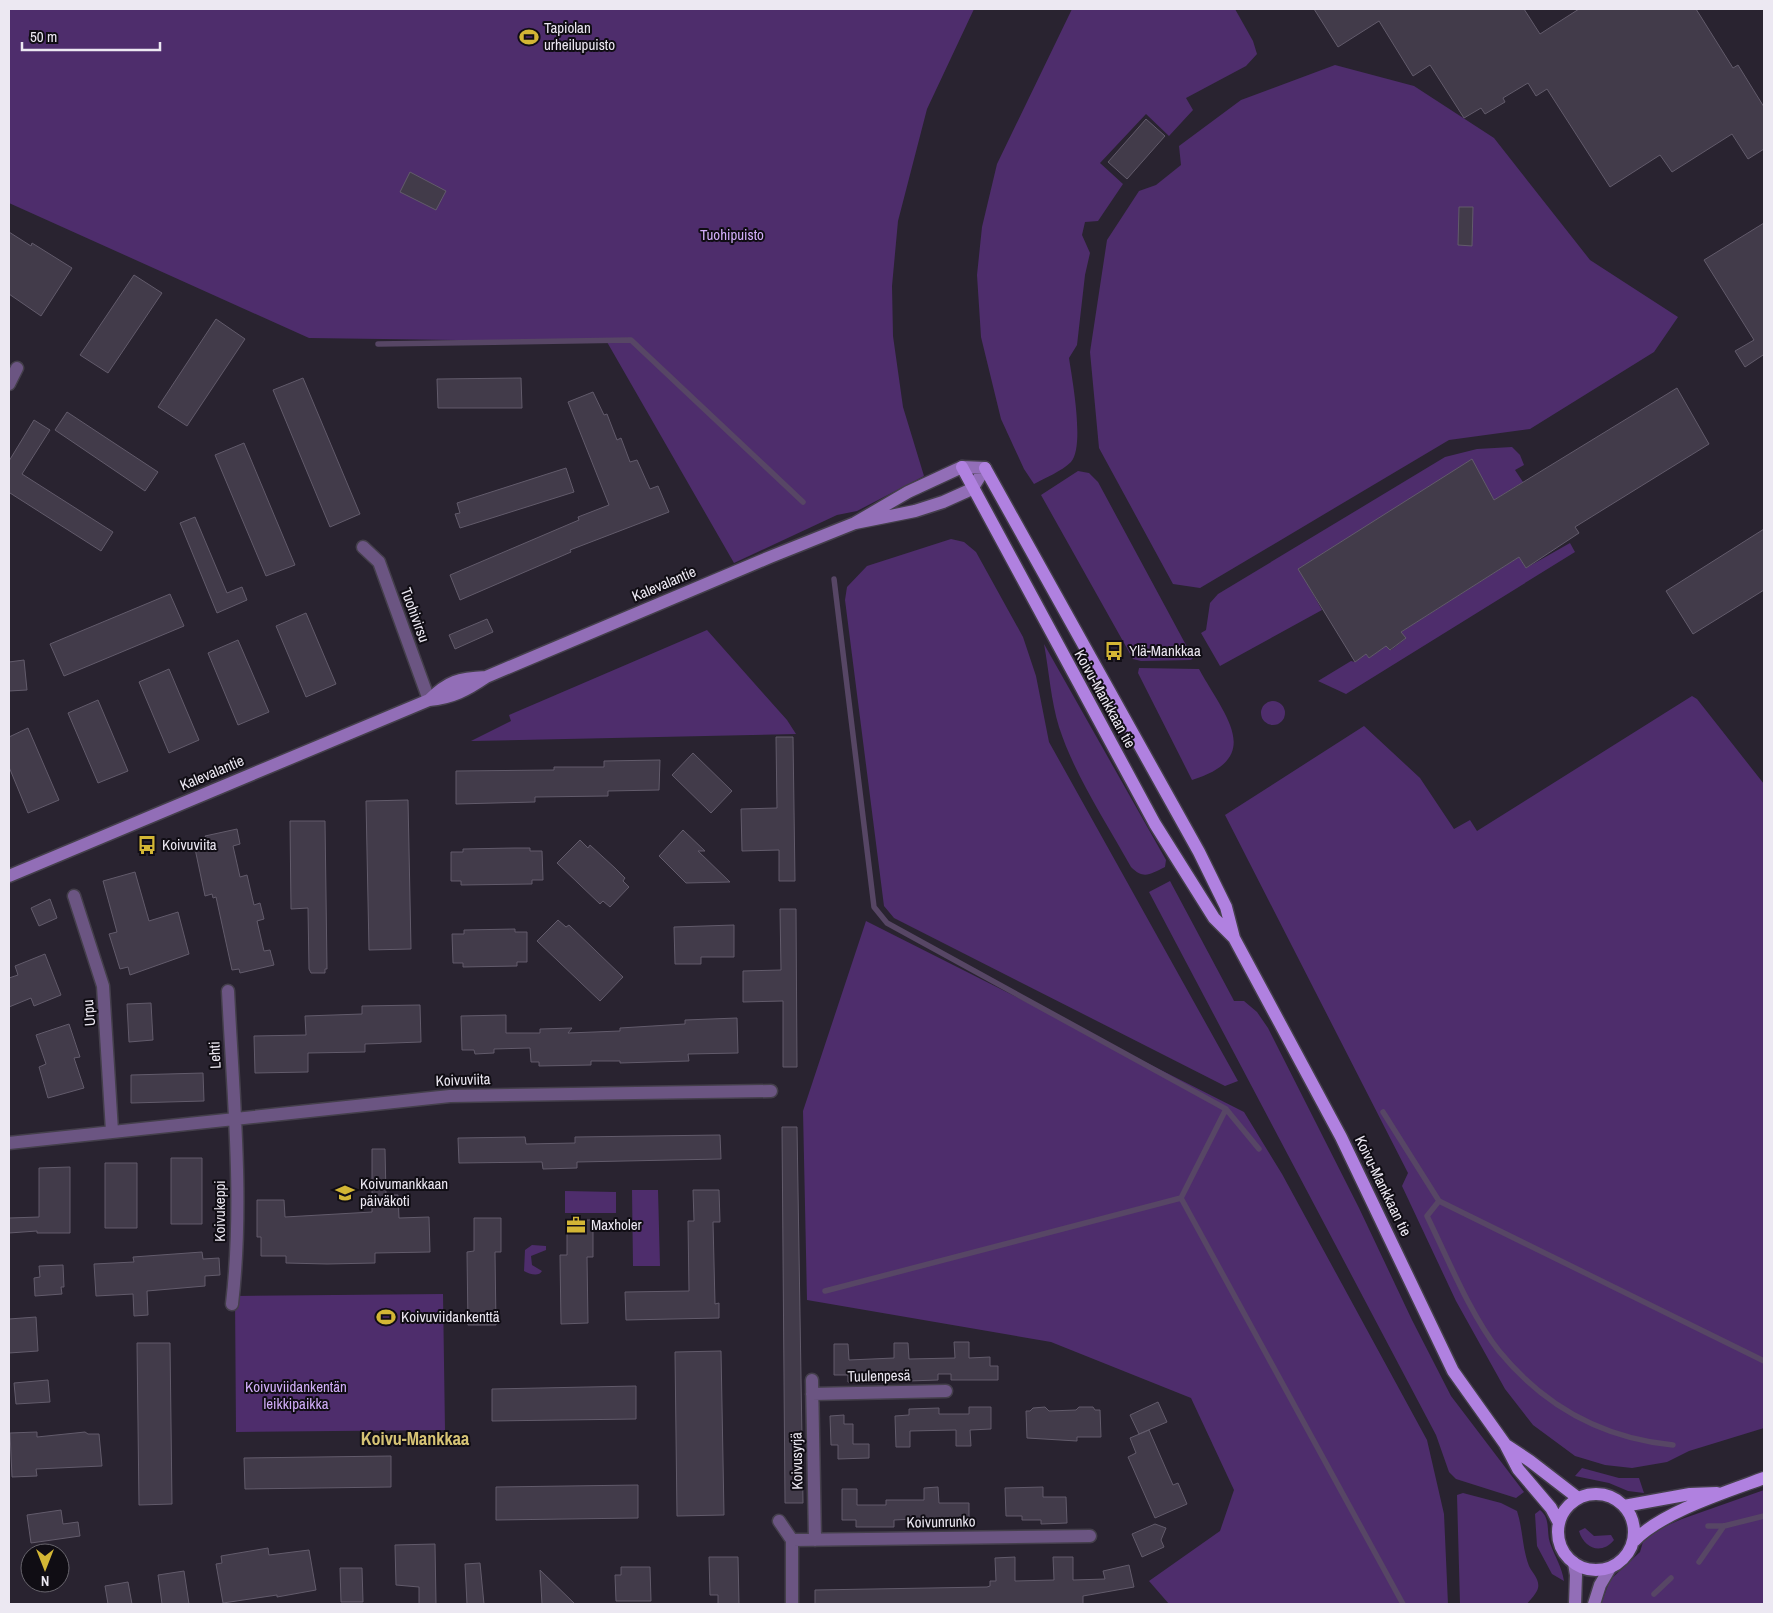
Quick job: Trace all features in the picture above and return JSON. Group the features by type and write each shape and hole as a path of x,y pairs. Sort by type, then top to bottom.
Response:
{"main road":[{"name":"Kalevalantie","path":"9,876 428,700 447,698 468,690 486,677 752,564 855,523 908,492 962,467 984,468"},
{"name":"Koivu-Mankkaan tie","path":"962,467 972,489 1169,848 1214,918 1234,938"},
{"path":"972,489 984,468"},
{"name":"Koivu-Mankkaan tie","path":"984,468 1199,852 1226,906 1234,938 1341,1137 1453,1371 1505,1444 1518,1469 1551,1508 1559,1523"},
{"name":"Kalevalantie","path":"855,523 915,511 972,489"},
{"name":"Koivu-Mankkaan tie","path":"1505,1444 1578,1498"},
{"path":"1594,1604 1600,1585 1610,1568 1622,1560 1634,1541 1646,1528 1724,1492 1764,1478"},
{"path":"1624,1506 1690,1494 1724,1492"},
{"path":"1575,1604 1576,1575 1574,1563 1561,1545 1559,1523 1564,1511 1578,1498 1601,1494 1618,1500 1632,1518 1634,1541"},
{"path":"1574,1563 1588,1569 1610,1568"}],"street":[{"path":"9,384 17,368"},
{"name":"Tuohivirsu","path":"363,546 379,562 428,700"},
{"name":"Urpu","path":"74,896 103,986 112,1131"},
{"name":"Lehti","path":"228,991 235,1118"},
{"name":"Koivuviita","path":"9,1143 450,1096 771,1091"},
{"name":"Koivukeppi","path":"232,1304 237,1264 235,1118"},
{"name":"Koivusyrjä","path":"812,1380 815,1540"},
{"name":"Tuulenpesä","path":"812,1394 946,1391"},
{"path":"779,1521 792,1540 792,1604"},
{"name":"Koivunrunko","path":"792,1540 1090,1536"}],"green space":[{"name":"Tuohipuisto","path":"9,9 974,9 927,109 898,221 892,286 893,336 903,407 924,476 857,511 837,515 734,563 607,342 309,338 9,203"},
{"path":"1072,9 1235,9 1253,41 1257,54 1246,66 1186,98 1193,110 1169,136 1146,114 1100,163 1123,184 1098,221 1085,222 1082,235 1090,253 1085,275 1077,345 1069,358 1075,396 1077,428 1075,454 1067,465 1034,484 1024,469 1001,419 981,337 977,275 982,227 997,164"},
{"path":"1335,65 1414,86 1494,138 1590,260 1678,317 1654,352 1530,429 1449,440 1200,588 1173,584 1099,448 1090,352 1107,240 1139,191 1156,185 1181,165 1179,146 1241,100"},
{"path":"1512,447 1520,455 1524,465 1515,470 1523,482 1494,500 1472,460 1299,569 1322,610 1220,666 1201,633 1206,630 1210,603 1218,594 1445,457 1477,449"},
{"path":"1078,471 1089,473 1098,482 1193,658 1191,660 1141,661 1133,659 1041,495"},
{"path":"951,539 964,542 976,552 1023,637 1036,676 1049,742 1238,1081 1225,1086 894,918 884,906 845,600 847,587 867,566"},
{"path":"1570,543 1575,552 1346,694 1318,681 1351,661 1355,662 1366,654 1369,658 1386,646 1391,650 1405,639 1401,632 1519,557 1526,568"},
{"path":"707,630 787,720 796,734 471,741 511,721 509,715"},
{"path":"1044,644 1166,860 1165,867 1151,874 1144,875 1131,867 1092,799 1073,763 1059,727"},
{"path":"1139,668 1199,669 1227,718 1233,733 1233,747 1228,759 1215,771 1192,780 1138,673"},
{"path":"1692,696 1697,699 1764,784 1764,1428 1689,1451 1667,1462 1632,1468 1605,1465 1575,1456 1533,1425 1505,1389 1456,1301 1402,1186 1408,1173 1225,815 1364,726 1420,778 1454,829 1470,820 1477,831"},
{"path":"1273,701 1281,705 1285,713 1281,721 1273,725 1265,721 1261,713 1265,705"},
{"path":"1170,881 1234,1001 1244,1001 1257,1012 1268,1028 1451,1396 1524,1492 1516,1498 1456,1479 1449,1472 1436,1435 1149,892"},
{"path":"866,921 1244,1112 1282,1174 1427,1440 1444,1514 1448,1604 1169,1604 1149,1581 1220,1531 1234,1490 1191,1398 1051,1342 807,1300 803,1111"},
{"path":"632,1190 658,1190 660,1266 633,1266"},
{"path":"565,1191 616,1192 616,1213 565,1213"},
{"path":"532,1245 546,1246 546,1250 531,1256 532,1265 542,1271 541,1273 531,1274 524,1271 525,1250"},
{"name":"Koivuviidankenttä","path":"443,1294 445,1430 236,1432 235,1296"},
{"path":"1582,1468 1619,1478 1639,1478 1644,1493 1628,1491 1609,1483 1575,1476"},
{"path":"1764,1490 1764,1604 1601,1604 1610,1580 1640,1552 1645,1535 1682,1519"},
{"path":"1463,1493 1501,1503 1517,1511 1527,1559 1538,1585 1536,1592 1527,1604 1460,1604 1457,1495"},
{"path":"1540,1510 1546,1517 1550,1543 1564,1581 1552,1574 1537,1546 1535,1514"},
{"path":"1585,1528 1594,1536 1611,1535 1614,1540 1604,1547 1594,1548 1589,1546 1581,1537 1579,1531"}],"building":[{"path":"1314,9 1524,9 1540,34 1579,9 1696,9 1733,68 1738,65 1764,107 1764,149 1748,159 1732,134 1672,172 1660,155 1610,187 1547,89 1536,96 1528,83 1503,98 1505,102 1485,114 1481,108 1464,118 1430,65 1413,76 1379,21 1338,47"},
{"path":"1146,119 1165,136 1127,179 1108,162"},
{"path":"410,172 446,191 436,210 400,192"},
{"path":"1459,207 1473,207 1472,246 1458,245"},
{"path":"1764,223 1764,357 1763,355 1745,367 1735,351 1754,340 1704,260"},
{"path":"9,232 31,246 32,243 72,268 41,316 9,294"},
{"path":"134,275 162,293 108,373 80,355"},
{"path":"216,319 245,339 187,426 158,407"},
{"path":"303,378 360,514 330,527 273,390"},
{"path":"521,378 522,408 438,408 437,379"},
{"path":"1677,388 1709,444 1575,527 1579,533 1526,568 1519,557 1401,632 1406,638 1390,650 1386,646 1369,658 1366,654 1355,662 1298,569 1472,459 1494,500"},
{"path":"593,392 604,415 607,414 617,440 621,438 630,462 637,460 650,489 658,486 669,512 570,550 571,552 460,600 450,575 579,520 578,517 609,505 568,402"},
{"path":"67,412 158,472 145,491 55,430"},
{"path":"34,420 50,430 22,474 113,532 101,551 10,493 9,496 9,461"},
{"path":"244,443 295,565 266,576 215,455"},
{"path":"566,468 574,492 460,528 455,514 460,513 457,503"},
{"path":"195,517 227,593 242,587 247,600 217,613 180,523"},
{"path":"1764,529 1764,590 1693,634 1666,591"},
{"path":"170,594 184,626 64,676 50,644"},
{"path":"306,613 336,684 306,697 276,626"},
{"path":"487,619 493,632 455,649 449,635"},
{"path":"238,640 269,712 238,725 208,653"},
{"path":"24,660 27,690 9,691 9,662"},
{"path":"169,669 199,740 169,753 139,682"},
{"path":"98,700 128,771 98,783 68,713"},
{"path":"28,728 59,800 28,813 9,767 9,737"},
{"path":"776,737 793,737 795,881 779,881 779,850 742,851 741,809 777,808"},
{"path":"693,753 732,791 711,813 672,775"},
{"path":"660,760 659,790 608,791 608,796 535,797 535,802 456,804 456,771 554,770 554,767 604,767 604,761"},
{"path":"408,800 411,949 369,950 366,801"},
{"path":"290,821 325,821 327,969 325,969 325,973 311,973 309,969 308,908 291,909"},
{"path":"237,829 240,844 233,846 240,877 247,875 254,905 260,903 264,919 257,921 264,951 270,950 274,965 240,973 239,969 232,970 216,897 213,898 212,894 205,896 194,844 200,843 199,840 206,838 205,836"},
{"path":"683,830 705,851 698,851 730,882 686,883 659,856"},
{"path":"580,840 588,848 590,845 625,878 623,881 629,887 610,907 603,901 600,904 557,863"},
{"path":"530,848 530,851 542,851 543,880 532,880 532,884 461,885 461,881 451,881 451,852 463,852 463,849"},
{"path":"135,872 149,921 178,912 189,954 130,975 128,967 120,969 109,934 117,932 103,881"},
{"path":"50,899 57,918 39,926 31,908"},
{"path":"780,909 796,909 797,1067 783,1067 783,1001 743,1002 743,971 781,970"},
{"path":"558,920 566,927 569,925 623,977 600,1001 537,941"},
{"path":"734,925 734,957 701,957 701,964 675,964 674,927"},
{"path":"515,929 515,932 527,932 527,962 517,962 517,966 463,967 463,963 453,963 452,934 464,934 464,930"},
{"path":"45,954 61,995 34,1006 31,998 9,1007 9,978 18,975 15,966"},
{"path":"151,1003 153,1040 129,1042 127,1004"},
{"path":"420,1005 421,1042 365,1044 365,1052 308,1053 308,1072 255,1073 254,1036 306,1035 305,1016 362,1014 362,1006"},
{"path":"506,1015 506,1033 540,1033 540,1029 572,1028 568,1033 620,1031 620,1028 685,1024 685,1020 737,1018 738,1053 688,1054 689,1061 620,1063 620,1061 591,1061 591,1065 539,1066 539,1062 531,1062 530,1048 494,1049 494,1053 475,1054 474,1050 462,1050 461,1016"},
{"path":"69,1024 80,1057 74,1058 84,1088 48,1098 39,1067 46,1064 36,1035"},
{"path":"203,1073 204,1101 131,1103 131,1075"},
{"path":"782,1127 797,1127 803,1503 785,1503"},
{"path":"720,1135 721,1159 577,1162 577,1168 543,1169 542,1162 459,1163 458,1138 525,1137 526,1144 575,1143 575,1137"},
{"path":"372,1149 385,1149 386,1195 398,1195 399,1218 429,1217 430,1252 375,1253 375,1263 286,1263 286,1256 261,1256 261,1237 257,1237 257,1200 284,1200 285,1217 372,1212"},
{"path":"171,1158 202,1158 202,1224 171,1224"},
{"path":"105,1163 137,1163 137,1228 105,1228"},
{"path":"70,1167 70,1233 37,1233 37,1231 9,1233 9,1218 39,1217 39,1168"},
{"path":"693,1190 719,1190 720,1222 713,1222 715,1304 719,1303 719,1318 626,1320 625,1292 689,1291 688,1221 694,1221"},
{"path":"474,1218 501,1218 501,1252 495,1252 496,1325 468,1325 467,1252 474,1251"},
{"path":"567,1220 593,1220 593,1257 587,1257 588,1323 561,1324 560,1255 567,1255"},
{"path":"202,1252 203,1259 219,1258 220,1275 205,1276 205,1286 147,1291 148,1315 134,1316 133,1294 96,1296 94,1264 134,1262 133,1257"},
{"path":"63,1265 64,1287 61,1287 62,1294 35,1296 34,1278 40,1277 39,1266"},
{"path":"36,1317 38,1351 9,1353 9,1319"},
{"path":"954,1342 969,1342 969,1358 990,1357 990,1366 998,1366 998,1380 951,1380 951,1374 938,1374 938,1380 908,1381 908,1374 878,1375 878,1381 848,1382 848,1375 834,1375 834,1344 848,1344 849,1360 894,1358 894,1343 908,1343 909,1359 955,1358"},
{"path":"137,1343 170,1343 172,1504 139,1505"},
{"path":"721,1351 724,1515 677,1516 675,1352"},
{"path":"48,1380 50,1402 16,1404 14,1383"},
{"path":"636,1386 636,1419 492,1421 492,1389"},
{"path":"1158,1402 1167,1422 1139,1434 1130,1415"},
{"path":"969,1407 991,1407 991,1429 970,1430 971,1446 956,1446 956,1430 910,1431 910,1447 896,1447 895,1416 909,1415 909,1409 939,1408 939,1414 969,1414"},
{"path":"1045,1407 1049,1411 1076,1410 1079,1407 1093,1407 1095,1410 1100,1410 1101,1437 1077,1437 1077,1441 1027,1438 1026,1411"},
{"path":"844,1415 844,1424 853,1424 853,1444 869,1444 869,1458 838,1459 838,1445 831,1445 830,1416"},
{"path":"1149,1430 1173,1485 1178,1483 1187,1504 1155,1518 1128,1457 1136,1453 1130,1438"},
{"path":"37,1432 37,1437 85,1432 88,1434 99,1434 102,1466 36,1469 37,1476 12,1477 10,1433"},
{"path":"391,1456 391,1487 245,1489 244,1458"},
{"path":"638,1485 638,1518 496,1520 496,1487"},
{"path":"938,1487 939,1503 969,1503 969,1525 938,1526 938,1519 915,1519 894,1520 894,1527 856,1527 856,1520 842,1520 842,1489 857,1489 857,1505 886,1505 886,1500 924,1500 924,1488"},
{"path":"1043,1487 1043,1497 1066,1497 1067,1523 1041,1524 1041,1520 1022,1520 1022,1516 1006,1516 1005,1488"},
{"path":"61,1510 63,1524 78,1522 80,1536 31,1543 27,1515"},
{"path":"1155,1524 1166,1528 1161,1540 1164,1547 1142,1557 1132,1534"},
{"path":"435,1544 436,1604 419,1604 419,1587 396,1585 395,1545"},
{"path":"268,1548 269,1555 309,1550 316,1590 277,1597 277,1595 223,1603 216,1564 222,1563 221,1556"},
{"path":"709,1557 738,1557 739,1604 718,1604 718,1595 710,1595"},
{"path":"1015,1557 1015,1581 1054,1580 1053,1557 1073,1557 1073,1580 1105,1579 1103,1571 1129,1565 1134,1587 1083,1596 1083,1604 815,1604 815,1590 987,1587 990,1586 990,1581 996,1581 995,1558"},
{"path":"480,1563 484,1604 467,1604 465,1564"},
{"path":"621,1567 650,1567 651,1601 616,1601 615,1575 621,1575"},
{"path":"340,1568 362,1568 363,1602 341,1602"},
{"path":"540,1570 575,1604 542,1604"},
{"path":"184,1571 189,1604 162,1604 158,1575"},
{"path":"128,1582 132,1604 108,1604 105,1586"}],"waterway":[{"path":"378,344 631,340 803,502"},
{"path":"834,579 874,907 887,923 1226,1109 1259,1149"},
{"path":"825,1291 1181,1198 1226,1109"},
{"path":"1383,1112 1439,1201 1764,1361"},
{"path":"1181,1198 1403,1604"},
{"path":"1439,1201 1427,1216 1479,1321 1499,1351 1517,1371 1555,1403 1599,1427 1647,1441 1673,1445"},
{"path":"1708,1526 1724,1526 1764,1516"},
{"path":"1699,1562 1724,1526"},
{"path":"1654,1594 1671,1578"}],"place":[{"name":"Tapiolan urheilupuisto","path":"529,37"},
{"name":"Ylä-Mankkaa","path":"1114,651"},
{"name":"Koivuviita","path":"147,845"},
{"name":"Koivumankkaan päiväkoti","path":"345,1193"},
{"name":"Maxholer","path":"576,1225"},
{"name":"Koivuviidankenttä","path":"386,1317"}],"district":[{"name":"Koivu-Mankkaa","path":"415,1439"}],"park label":[{"name":"Koivuviidankentän leikkipaikka","path":"296,1396"}]}
